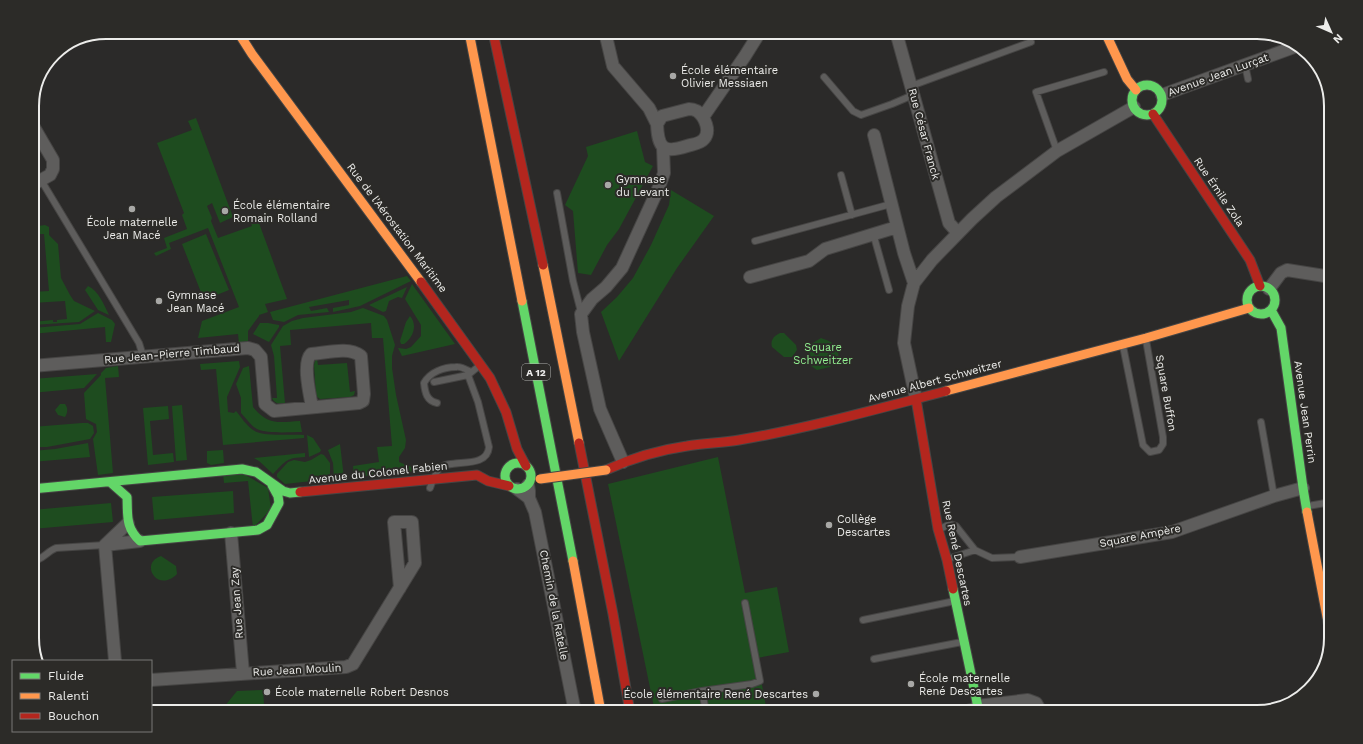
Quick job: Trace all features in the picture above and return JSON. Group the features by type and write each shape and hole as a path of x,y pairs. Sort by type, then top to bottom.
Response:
{"main road":[{"name":"Rue de l'Aérostation Maritime","path":"242,39 252,54 431,295 493,384 506,412 517,449 527,467"},
{"name":"A 12","path":"470,39 572,553 600,705"},
{"name":"A 12","path":"495,39 529,194 603,562 629,705"},
{"path":"1108,39 1128,79 1136,90"},
{"path":"512,78 529,194"},
{"path":"1148,85 1156,88 1162,96 1162,105 1153,114 1142,114 1134,107 1133,98 1136,90 1144,86 1148,85"},
{"name":"Rue Émile Zola","path":"1153,114 1250,260 1265,288"},
{"path":"1256,287 1265,288 1274,295 1275,299 1273,307 1268,313 1260,314 1249,308 1247,300 1249,292 1256,287"},
{"name":"Avenue Albert Schweitzer","path":"539,476 605,466 660,451 738,440 842,418 1146,338 1249,308"},
{"name":"Avenue Jean Perrin","path":"1271,310 1280,328 1303,488 1324,600"},
{"name":"Rue René Descartes","path":"916,399 938,529 947,560 977,705"},
{"name":"Rue de l'Aérostation Maritime","path":"514,463 514,457 517,449"},
{"path":"514,463 527,467 539,476 521,486 505,480 505,473 508,467 514,463"},
{"path":"521,486 531,475 527,467"},
{"name":"Avenue du Colonel Fabien","path":"39,488 251,469 263,475 272,485 278,496 279,503 431,484"},
{"name":"Avenue du Colonel Fabien","path":"488,481 505,473"},
{"path":"138,480 127,497 128,523 132,533 140,542 258,530 267,525 279,503"},
{"name":"Avenue du Colonel Fabien","path":"272,485 290,493 488,481 521,486"},
{"path":"110,482 127,497"}],"street":[{"path":"607,39 614,66 659,120 659,142 663,147 670,150 699,143 705,138 707,132 703,117 697,111 688,109 659,120"},
{"path":"703,117 756,39"},
{"name":"Rue César Franck","path":"898,39 949,223 958,233"},
{"name":"Avenue Jean Lurçat","path":"1162,96 1291,48"},
{"path":"916,399 904,343 908,306 914,283 932,260 996,197 1057,151 1134,107"},
{"path":"874,135 891,204 914,283"},
{"path":"39,136 53,160 53,169 41,180"},
{"path":"623,462 600,409 583,332 581,314 592,299 606,287 622,268 664,173 663,147"},
{"path":"664,166 679,149"},
{"path":"750,277 809,261 825,249 897,226"},
{"path":"1265,288 1281,273 1287,270 1324,276"},
{"name":"Rue Jean-Pierre Timbaud","path":"39,365 248,348 255,350 261,357 265,404 274,411 359,403 363,401 364,394 361,356 356,352 349,350 311,354 308,357 306,364 312,407"},
{"name":"Chemin de la Ratelle","path":"521,486 529,498 535,512 573,705"},
{"name":"Square Ampère","path":"1020,557 1172,532 1274,496 1303,488"},
{"name":"Rue Jean Moulin","path":"152,680 350,666 353,664 415,564 412,522 394,522 400,588"},
{"path":"105,545 128,523"},
{"name":"Rue Jean Zay","path":"231,533 243,673"},
{"path":"105,545 140,542"},
{"path":"105,545 115,660"},
{"path":"1000,705 1028,700 1036,703 1037,705"}],"lane":[{"path":"824,77 853,111 861,115 892,104 912,90 1031,42"},
{"path":"1245,64 1248,79"},
{"path":"1057,151 1036,92 1104,72"},
{"path":"841,175 852,215"},
{"path":"41,180 139,343 143,356"},
{"path":"557,193 573,281 581,314"},
{"path":"755,241 891,204"},
{"path":"873,233 889,290"},
{"name":"Square Buffon","path":"1123,344 1143,445 1150,452 1159,450 1163,444 1163,437 1146,338"},
{"path":"434,382 470,373 480,365"},
{"path":"431,484 438,469 443,466 476,461 484,457 488,452 489,447 470,373 458,366 436,372 427,377 424,383 428,398 431,401 438,403"},
{"path":"1261,422 1274,496"},
{"path":"1307,507 1324,503"},
{"path":"938,529 950,524 956,526 975,550 992,558 1020,557"},
{"path":"39,560 56,548 105,545"},
{"path":"947,560 975,550"},
{"path":"863,620 955,601"},
{"path":"662,699 702,691 752,684 760,681 745,603"},
{"path":"874,659 964,642"},
{"path":"702,691 705,705"}],"green space":[{"name":"École élémentaire Romain Rolland","path":"196,118 233,217 220,223 212,203 207,206 218,238 252,226 249,218 256,215 287,299 265,304 268,312 259,315 248,331 248,341 239,343 238,334 198,338 202,321 239,307 208,228 169,243 171,249 156,256 154,253 167,248 164,238 187,229 182,215 184,213 157,143 192,130 188,121"},
{"name":"Gymnase du Levant","path":"637,131 645,162 653,166 619,229 607,245 591,275 578,273 573,211 565,205 588,156 586,147"},
{"path":"671,190 714,216 677,268 619,361 601,312 617,297 633,278 651,245 669,205"},
{"path":"45,225 49,227 49,235 58,244 61,278 70,295 74,301 95,311 79,322 39,325 39,321 53,320 53,322 57,322 57,320 67,319 65,301 39,303 39,292 49,291 44,234 39,234 39,226"},
{"path":"206,234 229,290 204,300 182,244"},
{"path":"407,276 411,281 360,306 333,312 333,308 349,305 349,300 309,307 311,311 327,308 329,312 298,315 284,322 273,320 270,312"},
{"path":"412,284 455,344 402,356 398,348 406,349 411,347 421,336 421,325 405,299"},
{"path":"88,286 98,295 109,315 98,310 85,290"},
{"path":"407,287 402,298 398,297 389,301 386,311 383,312 369,305"},
{"path":"363,308 384,316 387,320 395,345 392,356 392,368 396,395 406,440 405,448 399,457 399,462 422,471 354,477 353,466 379,462 377,447 392,446 383,338 372,338 371,323 290,330 291,345 280,346 285,403 277,403 272,398 277,398 274,356 271,345 283,326 292,321 303,318 351,312"},
{"path":"98,313 112,320 115,324 111,342 106,342 105,327 39,333 39,327 80,324"},
{"path":"410,316 414,323 412,335 404,344 401,344 400,341 406,322"},
{"path":"260,323 279,325 269,342 253,334"},
{"path":"780,333 784,333 796,345 797,350 792,357 784,357 772,347 773,338"},
{"name":"Square Schweitzer","path":"821,338 830,341 835,345 838,351 839,360 830,367 817,370 811,366 807,360 808,346"},
{"path":"317,359 318,365 347,363 350,392 355,391 354,395 350,397 320,399 316,396 314,365"},
{"path":"239,361 240,367 227,397 228,412 234,413 236,411 248,426 263,434 304,435 304,438 223,445 216,369 201,370 200,364"},
{"path":"118,366 119,377 105,378 113,473 98,475 93,439 97,432 96,424 86,419 84,393 106,368"},
{"path":"249,366 253,407 264,417 275,422 300,421 302,432 262,431 253,426 241,413 241,398 236,384 243,368"},
{"path":"97,374 84,388 39,392 39,378"},
{"path":"60,404 65,404 67,407 65,417 58,415 55,410"},
{"path":"182,405 187,460 176,461 172,406"},
{"path":"168,406 169,419 150,421 153,455 173,453 174,462 148,465 143,408"},
{"path":"88,423 93,426 94,433 90,439 47,447 39,447 39,426"},
{"path":"307,435 313,438 321,450 320,452 309,457"},
{"path":"88,443 90,457 39,461 39,450"},
{"path":"340,444 344,478 334,479 333,463 328,450"},
{"path":"223,450 224,463 211,465 207,463 207,451"},
{"path":"305,453 305,457 290,459 273,474 254,458"},
{"path":"321,454 324,455 330,463 330,479 285,484 277,477 277,474 288,462 294,460 305,462"},
{"path":"718,457 745,593 777,587 789,652 757,658 766,705 654,705 608,484"},
{"path":"223,473 242,473 268,488 271,509 253,528 248,481 224,483"},
{"path":"233,491 234,513 154,520 152,497"},
{"path":"111,503 113,522 39,528 39,509"},
{"path":"161,556 176,566 177,574 170,579 163,581 157,579 151,570 151,565"},
{"path":"263,690 264,704 272,705 226,705 237,691"}],"traffic: fast":[{"path":"1147,85 1153,86 1161,94 1162,100 1161,106 1153,114 1147,115 1141,114 1133,106 1132,100 1133,94 1141,86 1147,85"},
{"path":"1261,286 1271,290 1275,300 1271,310 1261,314 1251,310 1247,300 1251,290 1261,286"},
{"path":"522,301 573,561"},
{"path":"1271,310 1281,328 1307,512"},
{"path":"518,463 527,467 531,476 527,485 518,489 509,485 505,476 509,467 518,463"},
{"path":"39,488 242,469 256,472 283,491 290,493 300,492"},
{"path":"110,482 127,497 128,520 132,531 140,541 258,530 267,525 279,503 278,496 272,485"},
{"path":"953,589 978,705"}],"traffic: slow":[{"path":"242,39 421,282"},
{"path":"470,39 522,301"},
{"path":"1108,39 1127,79 1136,90"},
{"path":"543,265 579,443"},
{"path":"946,391 1146,338 1249,308"},
{"path":"540,479 606,470"},
{"path":"1307,512 1324,601"},
{"path":"573,561 600,705"}],"traffic: jam":[{"path":"495,39 543,265"},
{"path":"1153,114 1250,260 1260,286"},
{"path":"421,282 490,378 506,412 517,449 526,466"},
{"path":"606,470 636,458 666,450 693,445 739,440 791,430 946,391"},
{"path":"916,399 938,529 947,560 953,589"},
{"path":"579,443 613,614 629,705"},
{"path":"300,492 477,475 488,481 509,486"}],"place":[{"name":"École élémentaire Olivier Messiaen","path":"673,76"},
{"name":"Gymnase du Levant","path":"608,185"},
{"name":"École maternelle Jean Macé","path":"132,209"},
{"name":"École élémentaire Romain Rolland","path":"225,211"},
{"name":"Gymnase Jean Macé","path":"159,301"},
{"name":"Collège Descartes","path":"829,525"},
{"name":"École maternelle René Descartes","path":"911,684"},
{"name":"École maternelle Robert Desnos","path":"267,692"},
{"name":"École élémentaire René Descartes","path":"816,694"}]}
